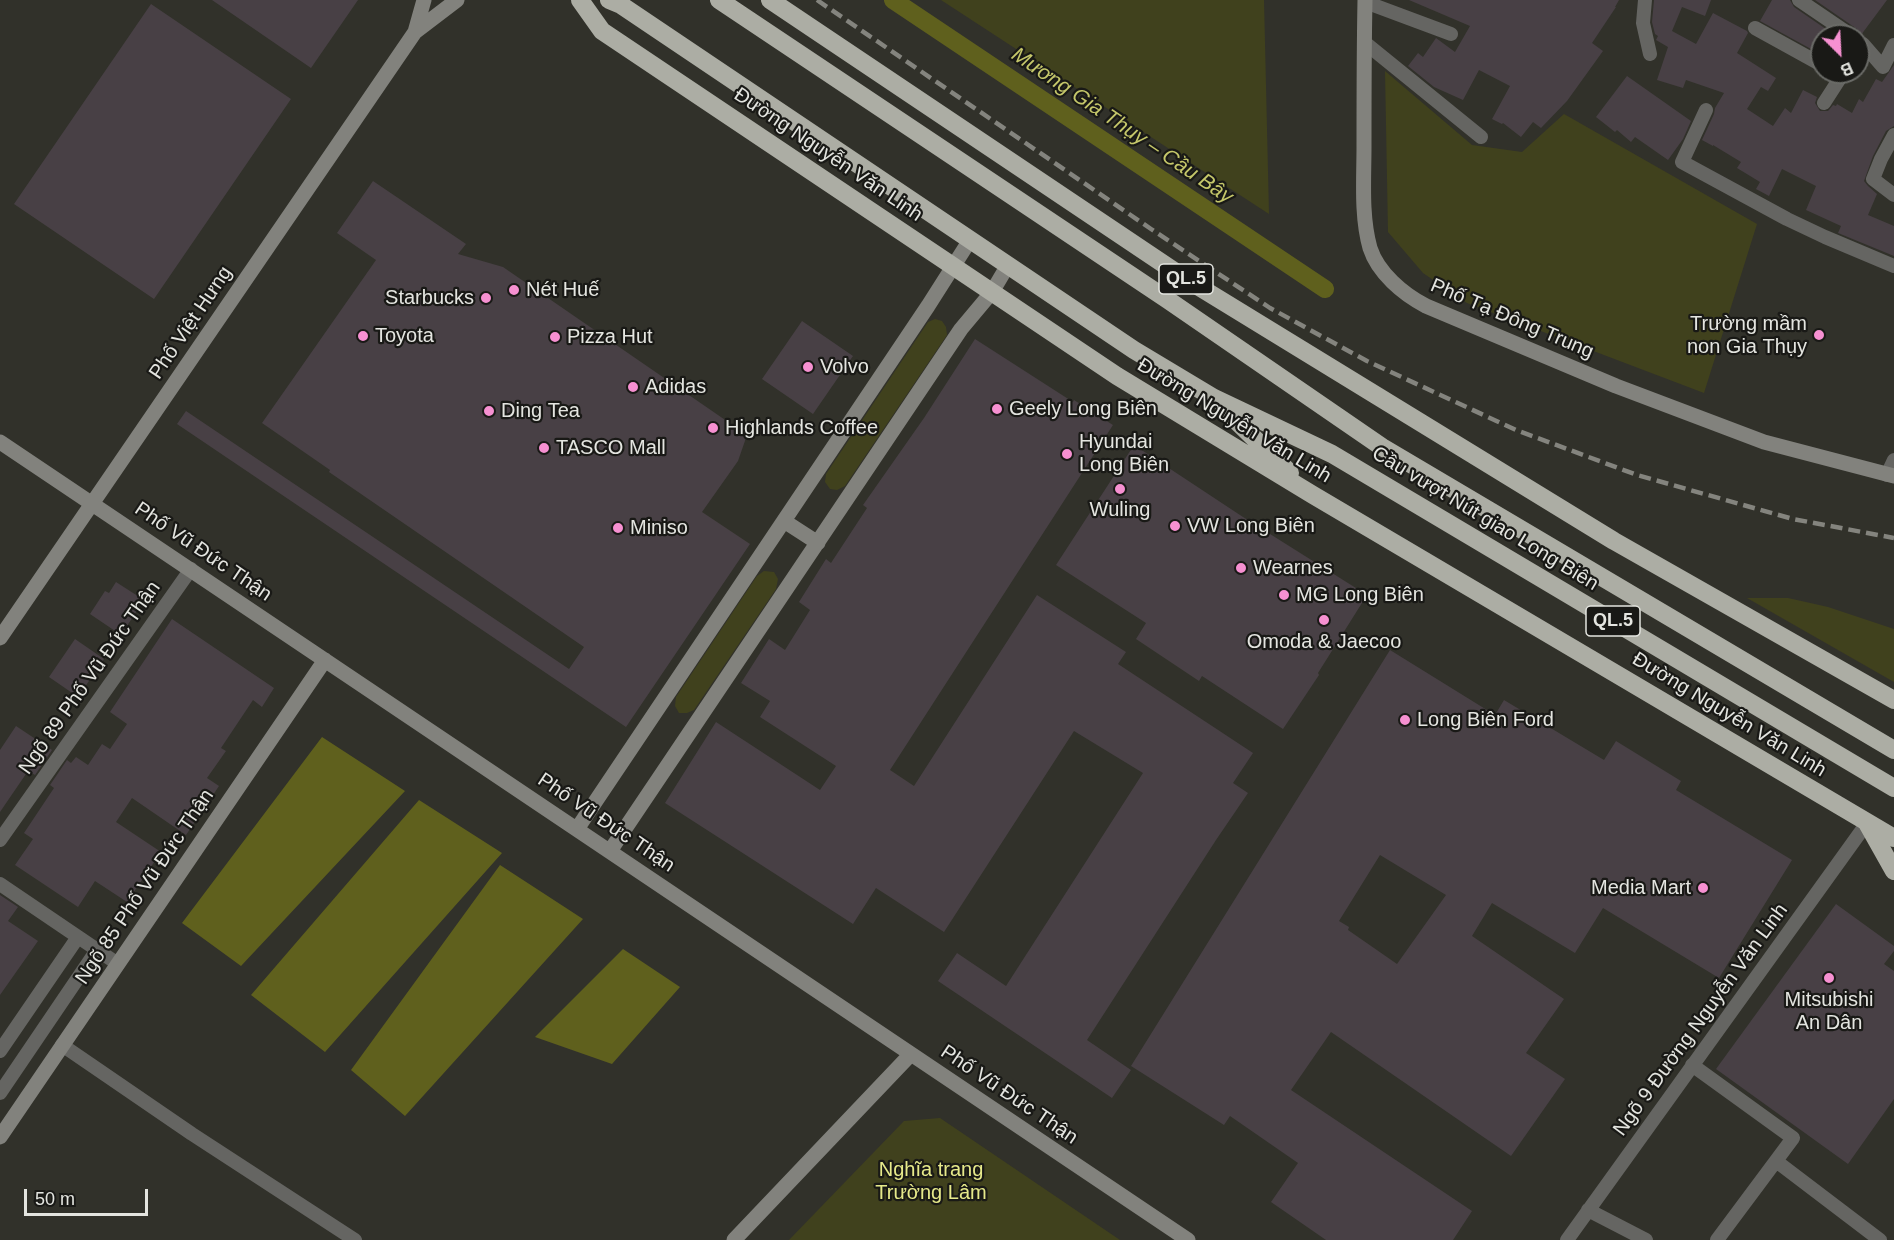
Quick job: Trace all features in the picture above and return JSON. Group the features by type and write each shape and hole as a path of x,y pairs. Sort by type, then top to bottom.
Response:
{"highway":[{"name":"Đường Nguyễn Văn Linh","path":"580,0 602,31 1117,376 1313,495 1894,838"},
{"name":"Đường Nguyễn Văn Linh","path":"609,0 631,12 1134,350 1214,398 1332,454"},
{"name":"QL.5","path":"719,0 809,60"},
{"name":"QL.5","path":"770,0 1183,277 1614,541 1894,700"},
{"path":"809,60 826,38"},
{"name":"Cầu vượt Nút giao Long Biên","path":"809,60 1168,300 1382,447 1894,750"},
{"path":"1214,398 1313,495"},
{"name":"Cầu vượt Nút giao Long Biên","path":"1332,454 1894,788"},
{"path":"1867,823 1894,871"}],"street":[{"name":"Phố Việt Hưng","path":"415,32 424,0"},
{"name":"Phố Việt Hưng","path":"0,638 415,32 457,0"},
{"path":"1645,0 1643,23 1650,54"},
{"path":"1799,0 1832,24"},
{"path":"1365,1 1451,34"},
{"name":"Phố Tạ Đông Trung","path":"1365,1 1366,224 1371,249 1385,275 1414,300 1426,306 1616,386 1764,442 1891,476"},
{"path":"1755,28 1810,58"},
{"path":"1364,42 1481,137"},
{"path":"1870,55 1883,67 1894,45"},
{"path":"1824,103 1834,84"},
{"path":"1706,110 1682,162 1797,223 1894,266"},
{"path":"1894,135 1873,179 1894,195"},
{"path":"577,829 970,240"},
{"path":"610,851 961,329 992,292 1008,266"},
{"name":"Phố Vũ Đức Thận","path":"0,442 1188,1240"},
{"path":"1891,476 1894,460"},
{"path":"784,521 818,543"},
{"name":"Ngõ 89 Phố Vũ Đức Thận","path":"0,840 191,569"},
{"name":"Ngõ 85 Phố Vũ Đức Thận","path":"0,1137 326,660"},
{"name":"Ngõ 9 Đường Nguyễn Văn Linh","path":"1567,1240 1867,823"},
{"path":"0,884 118,964"},
{"path":"0,1051 78,937"},
{"path":"0,1094 97,950"},
{"path":"62,1046 355,1240"},
{"path":"734,1240 912,1054"},
{"path":"1692,1065 1792,1138 1718,1240"},
{"path":"1776,1161 1880,1240"},
{"path":"1588,1210 1646,1240"}],"green space":[{"path":"941,0 1264,0 1269,214"},
{"path":"1385,71 1472,145 1522,152 1564,114 1757,224 1704,393 1467,303 1423,273 1388,232"},
{"path":"935,319 942,321 947,335 845,486 837,490 830,489 825,482 826,474 928,322"},
{"path":"764,571 774,572 778,579 776,589 694,710 679,713 675,706 676,697 757,576"},
{"path":"1747,598 1788,598 1828,607 1894,629 1894,682"},
{"name":"Nghĩa trang Trường Lâm","path":"940,1118 1120,1240 789,1240 904,1121"}],"shaded area":[{"path":"322,737 405,791 241,966 182,923"},
{"path":"419,800 502,853 325,1052 251,995"},
{"path":"500,865 583,919 405,1116 351,1070"},
{"path":"623,949 680,987 612,1064 535,1037"}],"building":[{"path":"212,0 358,0 311,68"},
{"path":"1409,0 1619,0 1592,43 1603,51 1567,101 1541,128 1533,122 1521,137 1503,123 1492,119 1510,86 1479,70 1463,100 1434,87 1408,66 1418,53 1423,57 1436,38 1455,52 1470,26"},
{"path":"1654,0 1711,0 1705,16 1682,7 1672,31 1696,44 1713,13 1747,31 1737,53 1776,78 1768,91 1761,87 1747,109 1773,126 1785,108 1791,113 1803,90 1817,97 1815,103 1820,111 1828,111 1837,104 1852,113 1859,99 1863,102 1876,79 1882,82 1894,65 1894,126 1886,131 1873,156 1864,181 1877,194 1868,215 1894,226 1894,256 1838,233 1841,226 1806,210 1816,186 1782,169 1769,196 1756,189 1760,182 1737,168 1741,162 1702,140 1724,93 1686,80 1683,88 1657,80 1668,47 1656,40 1658,36 1655,34 1652,22"},
{"path":"1772,0 1790,0 1794,7 1819,24 1810,24 1810,48 1760,21"},
{"path":"1815,0 1887,0 1869,24 1850,24"},
{"path":"151,4 291,99 154,299 14,204"},
{"path":"1627,76 1691,121 1683,139 1668,160 1635,137 1631,142 1596,117"},
{"name":"TASCO Mall","path":"373,181 466,244 458,254 503,267 747,435 738,461 702,512 750,544 626,727 177,424 186,411 569,669 584,647 329,472 330,470 262,423 376,260 337,233"},
{"name":"Volvo","path":"802,321 853,356 813,414 762,379"},
{"path":"975,339 1113,425 890,770 914,786 1037,595 1126,652 1118,664 1253,753 1233,783 1248,793 1087,1040 1131,1070 1112,1098 938,981 957,953 1006,986 1143,773 1074,731 944,932 876,888 853,924 665,803 716,722 820,790 836,766 760,717 770,701 741,683 769,639 785,650 810,610 799,602 826,559 831,563 867,508 863,505 924,418"},
{"path":"1134,445 1367,595 1318,673 1319,675 1283,729 1202,676 1199,681 1136,639 1146,623 1056,565"},
{"path":"116,582 144,600 121,635 90,614 105,591 109,593"},
{"path":"172,619 274,688 262,707 253,700 221,748 226,751 207,778 219,786 186,835 132,798 116,822 161,852 127,902 95,881 78,907 15,865 33,839 24,833 54,788 50,785 67,760 71,763 76,757 88,765 102,744 110,749 127,724 110,712"},
{"path":"75,639 104,659 78,697 49,677"},
{"path":"1390,650 1495,715 1504,700 1604,760 1616,741 1681,781 1676,790 1792,860 1719,978 1603,908 1575,953 1492,903 1472,936 1564,999 1526,1053 1565,1079 1511,1156 1331,1032 1291,1090 1472,1211 1453,1240 1326,1240 1271,1202 1298,1163 1230,1116 1224,1125 1131,1066","holes":["1380,855 1446,895 1397,964 1348,930 1349,927 1339,921"]},
{"path":"16,726 52,750 35,775 28,771 0,812 0,750"},
{"path":"0,895 18,907 8,921 38,941 0,995"},
{"path":"1836,904 1894,946 1894,951 1884,964 1894,971 1894,1099 1848,1164 1716,1069"}],"waterway":[{"name":"Mương Gia Thụy – Cầu Bây","path":"893,0 1325,289"}],"railway":[{"path":"817,0 1270,308 1367,361 1516,430 1637,475 1793,519 1894,538"}],"place":[{"name":"Nét Huế","path":"514,290"},
{"name":"Starbucks","path":"486,298"},
{"name":"Trường mầm non Gia Thụy","path":"1819,335"},
{"name":"Toyota","path":"363,336"},
{"name":"Pizza Hut","path":"555,337"},
{"name":"Volvo","path":"808,367"},
{"name":"Adidas","path":"633,387"},
{"name":"Geely Long Biên","path":"997,409"},
{"name":"Ding Tea","path":"489,411"},
{"name":"Highlands Coffee","path":"713,428"},
{"name":"TASCO Mall","path":"544,448"},
{"name":"Hyundai Long Biên","path":"1067,454"},
{"name":"Wuling","path":"1120,489"},
{"name":"VW Long Biên","path":"1175,526"},
{"name":"Miniso","path":"618,528"},
{"name":"Wearnes","path":"1241,568"},
{"name":"MG Long Biên","path":"1284,595"},
{"name":"Omoda & Jaecoo","path":"1324,620"},
{"name":"Long Biên Ford","path":"1405,720"},
{"name":"Media Mart","path":"1703,888"},
{"name":"Mitsubishi An Dân","path":"1829,978"}]}
